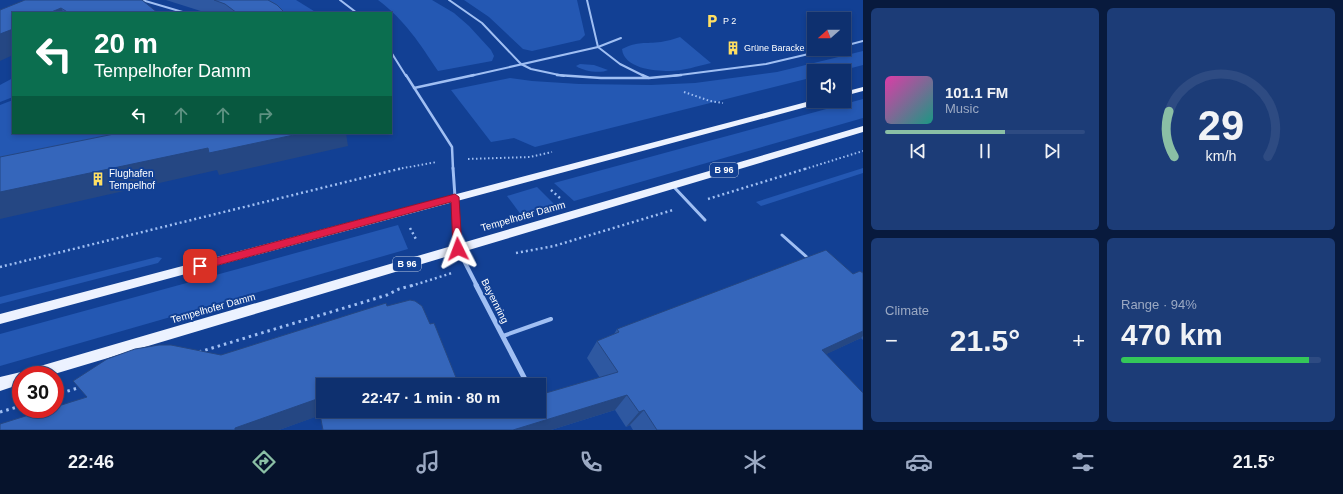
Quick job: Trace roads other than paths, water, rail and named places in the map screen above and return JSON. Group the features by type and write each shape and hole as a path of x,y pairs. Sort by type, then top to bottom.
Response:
{"main road":[{"path":"851,92 863,89"},
{"path":"0,319 807,104"},
{"name":"Tempelhofer Damm","path":"61,366 863,129"},
{"path":"0,384 12,381"}],"street":[{"name":"Bayernring","path":"455,197 458,249 524,378"}],"lane":[{"path":"142,0 183,12"},
{"path":"340,0 356,12"},
{"path":"449,0 470,13 491,32 522,65 537,71 594,78 649,78 766,64 807,54"},
{"path":"587,0 598,47 620,64 649,78"},
{"path":"414,88 598,47 621,38"},
{"path":"851,45 863,42"},
{"path":"392,54 452,147 455,197"},
{"path":"673,186 705,220"},
{"path":"782,235 811,261"},
{"path":"503,336 551,319"}],"place":[{"name":"P 2","path":"712,21"},
{"name":"Grüne Baracke","path":"733,48"},
{"name":"Flughafen Tempelhof","path":"98,179"}]}
